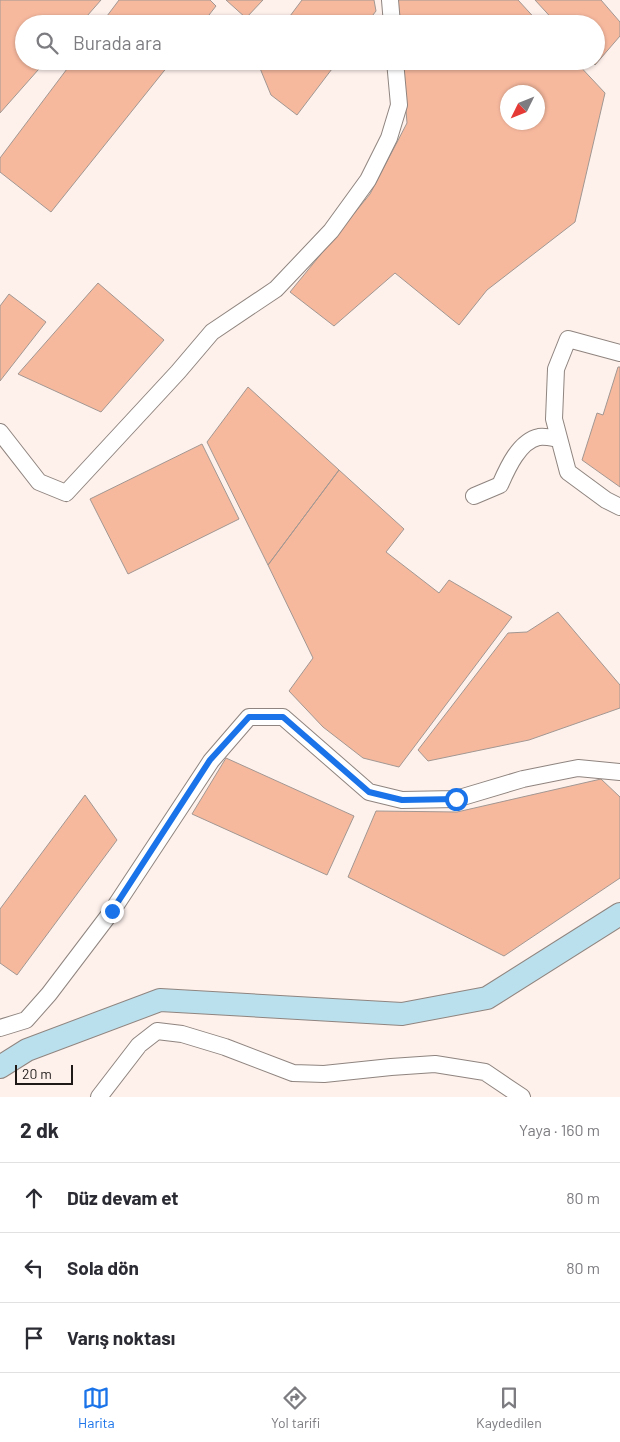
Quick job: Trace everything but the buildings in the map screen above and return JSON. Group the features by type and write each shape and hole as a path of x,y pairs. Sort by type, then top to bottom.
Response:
{"street":[{"path":"390,0 391,15"},
{"path":"0,432 39,482 66,493 178,372 212,332 276,289 331,231 368,180 389,138 399,105 396,70"},
{"path":"620,353 568,339 556,369 554,419 568,472 606,500 620,507"},
{"path":"474,496 500,486 509,465 523,446 538,437 559,438"},
{"path":"0,1028 26,1020 49,994 112,911 210,760 249,717 283,717 369,792 402,800 456,799 523,779 578,768 620,772"},
{"path":"0,1067 27,1050 160,1000 402,1014 487,998 620,914"},
{"path":"98,1097 138,1045 157,1031 182,1034 199,1039 293,1073 324,1074 435,1064 485,1072 522,1097"}],"route":[{"path":"112,911 210,760 249,717 283,717 369,792 402,800 456,799"}]}
